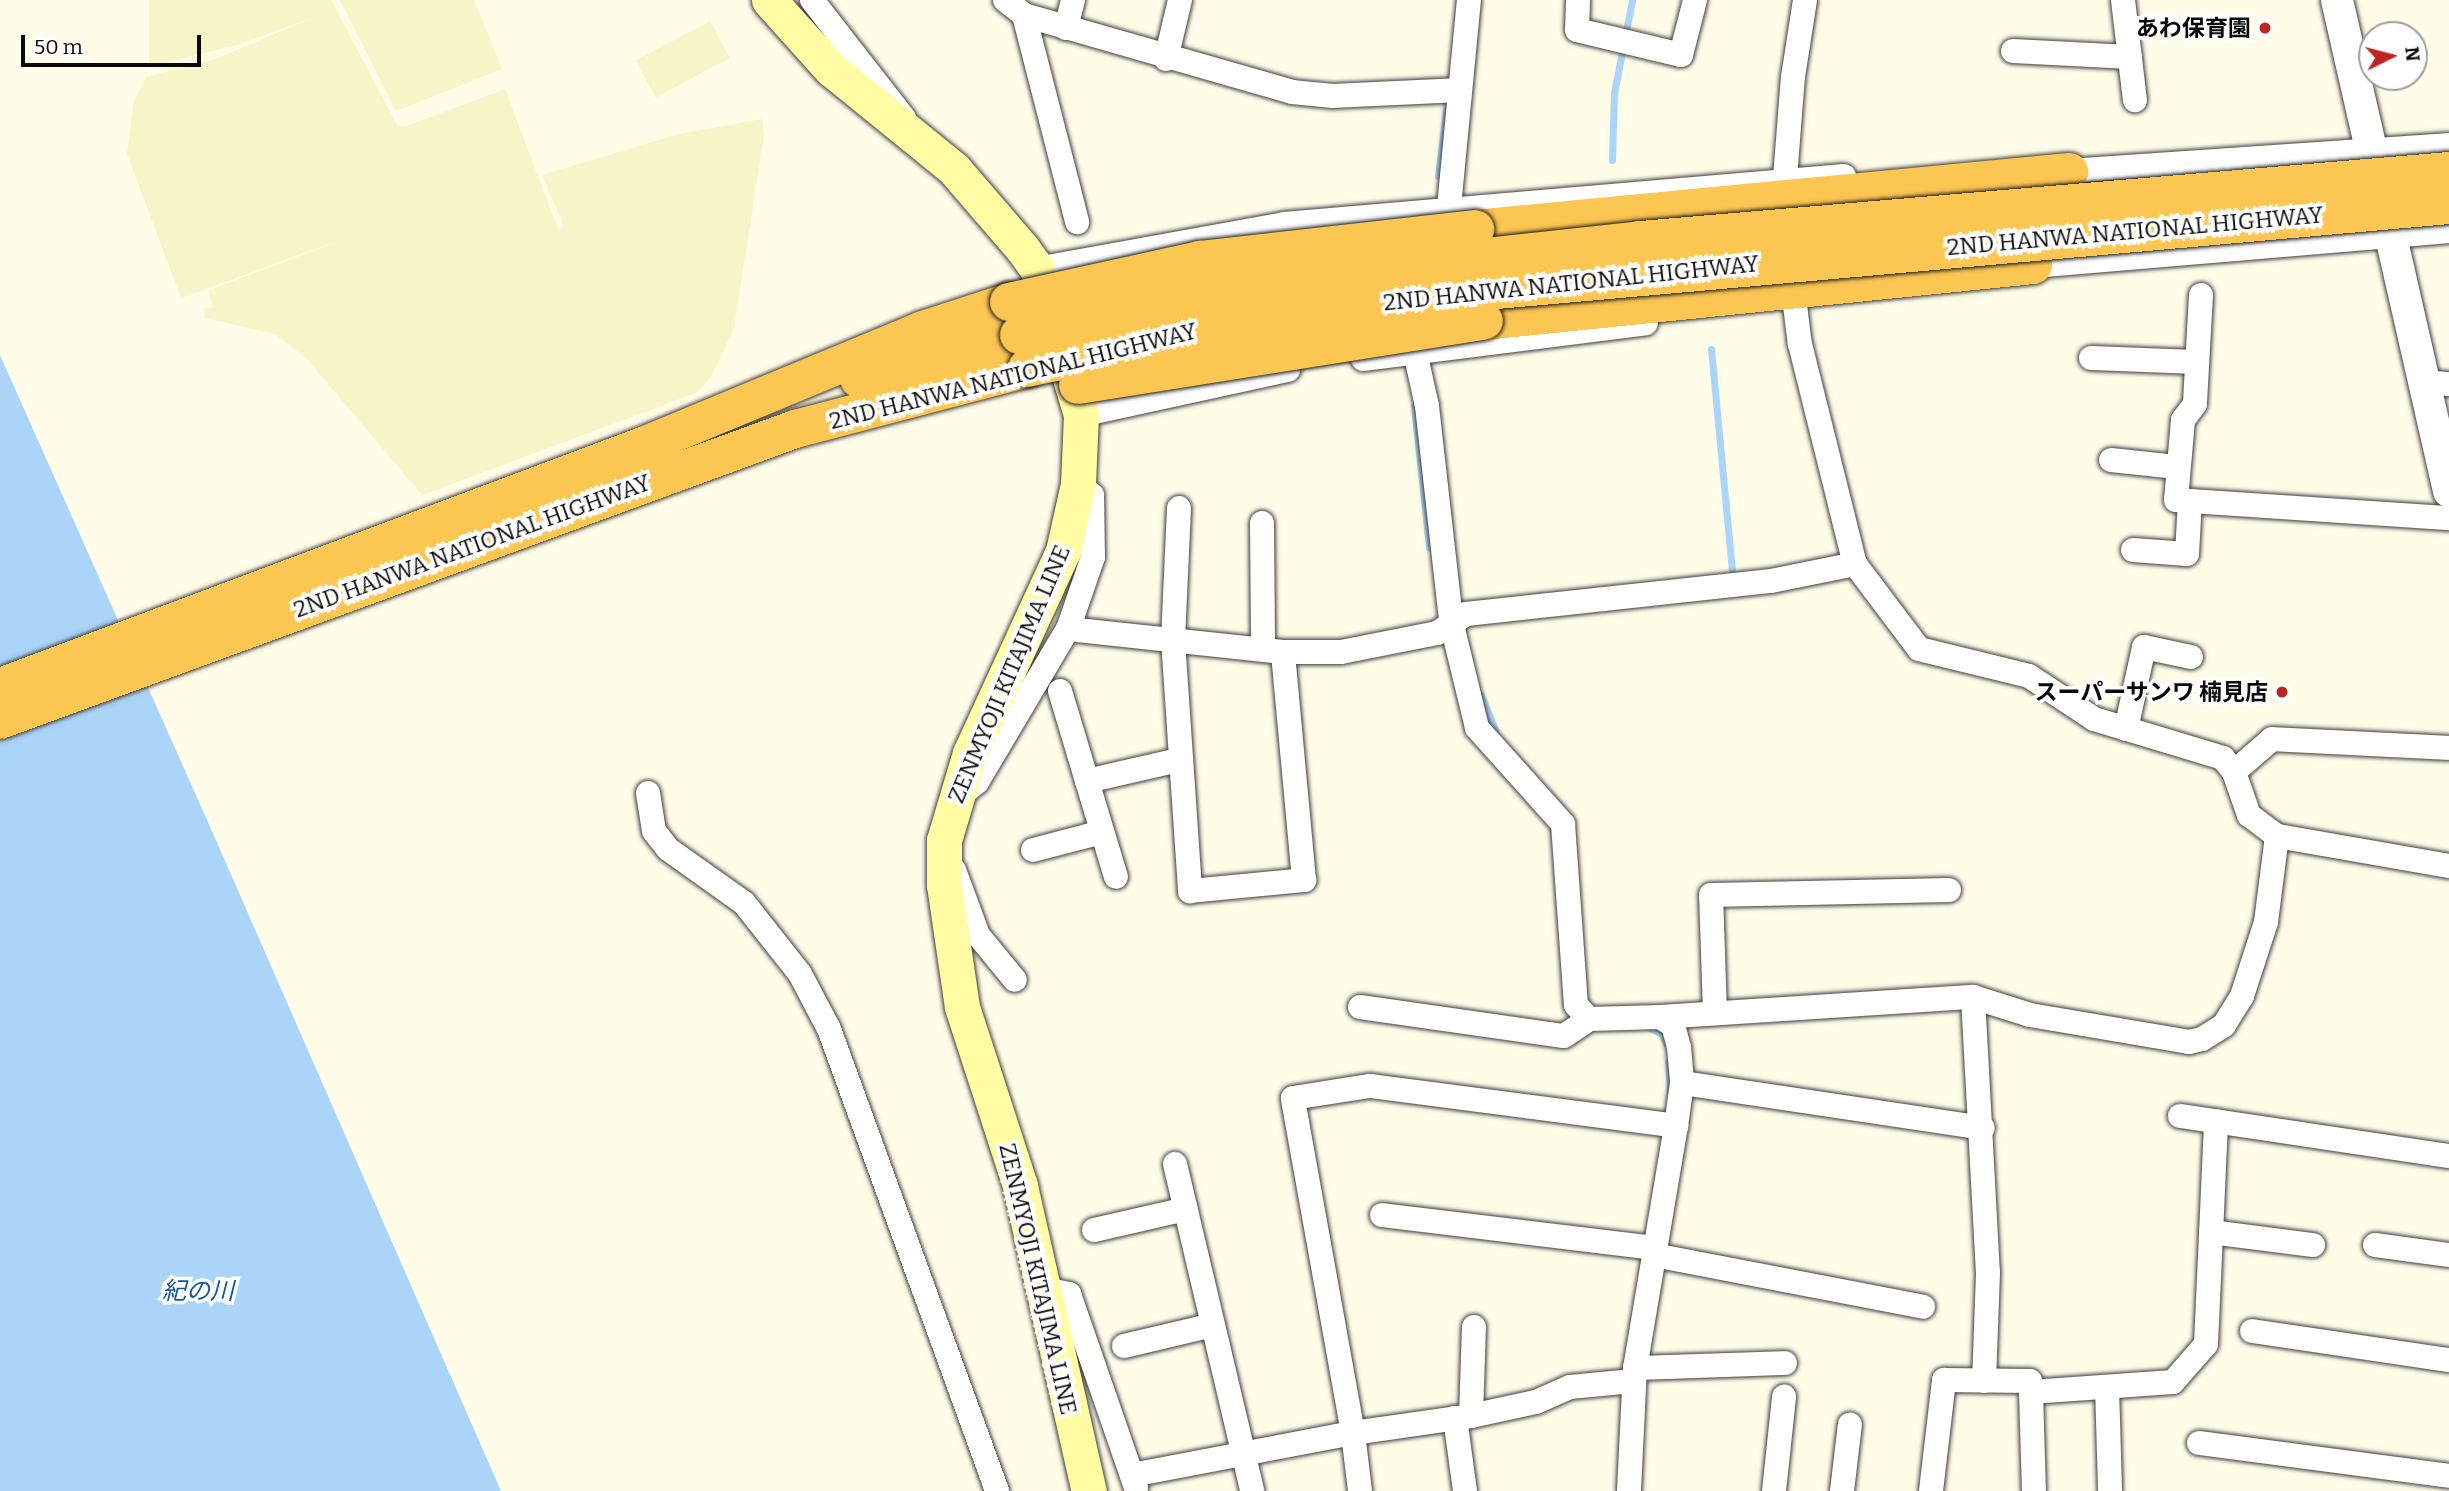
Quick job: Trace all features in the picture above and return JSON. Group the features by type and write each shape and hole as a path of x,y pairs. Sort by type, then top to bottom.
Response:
{"highway":[{"name":"2ND HANWA NATIONAL HIGHWAY","path":"0,687 643,446 898,384 1205,297 1402,266 1640,240 2449,171"},
{"path":"898,384 1023,350 1200,260 1462,218 2069,172"},
{"name":"2ND HANWA NATIONAL HIGHWAY","path":"1023,350 1212,328 1407,298 2449,205"},
{"path":"1023,350 1130,374 1483,321 2033,265"},
{"name":"2ND HANWA NATIONAL HIGHWAY","path":"0,720 509,530 795,429 898,384"}],"main road":[{"name":"ZENMYOJI KITAJIMA LINE","path":"769,0 831,69 914,133 990,207 1037,269 1081,415 1078,484 1063,551 970,753 953,802 944,840 949,943 962,1007 1020,1186 1089,1491"}],"street":[{"path":"812,0 914,133"},
{"path":"1004,0 1024,15 1166,59 1292,92 1333,96 1452,90"},
{"path":"1066,28 1073,0"},
{"path":"1166,59 1180,0"},
{"path":"1469,0 1452,90 1462,218 1415,352 1427,406 1477,728 1563,824 1576,1006 1583,1023"},
{"path":"1577,1 1577,30 1681,55 1695,0"},
{"path":"1785,178 1793,77 1805,0"},
{"path":"2123,0 2135,100"},
{"path":"2337,0 2388,237 2437,383 2449,491"},
{"path":"1024,15 1077,222"},
{"path":"2013,51 2130,57"},
{"path":"1037,269 1284,224 1462,218 1785,178 2069,172 2449,145"},
{"path":"1081,415 1297,368 1930,287 2033,265 2449,231"},
{"path":"2201,295 2195,404 2183,420 2176,500 2449,518"},
{"path":"1796,305 1800,344 1855,564 1919,649 2029,676 2094,719 2223,758 2234,772 2249,815 2277,836 2449,866"},
{"path":"2091,358 2197,362"},
{"path":"2111,460 2177,467"},
{"path":"953,802 977,782 1005,730 1061,648 1093,557 1092,495 1078,484"},
{"path":"2133,550 2187,554 2190,501"},
{"path":"1180,509 1173,640 1179,760 1190,891 1304,880 1273,650 1262,523"},
{"path":"1068,629 1273,650 1342,652 1437,633 1458,617 1771,581 1855,564"},
{"path":"2126,729 2144,647 2191,657"},
{"path":"1060,691 1115,877"},
{"path":"2234,772 2272,739 2449,748"},
{"path":"1087,781 1179,760"},
{"path":"648,793 654,831 668,849 744,903 800,974 829,1029 997,1491"},
{"path":"1033,850 1102,832"},
{"path":"1360,1007 1564,1037 1583,1023 1973,997 2030,1015 2189,1042 2215,1033 2242,996 2262,935 2277,836"},
{"path":"944,840 978,935 1015,980"},
{"path":"1714,1013 1711,895 1949,890"},
{"path":"1973,997 1983,1128 1988,1273 1984,1381"},
{"path":"1629,1491 1628,1378 1669,1125 1682,1083 1673,1026 1660,1017"},
{"path":"1682,1083 1983,1128"},
{"path":"1360,1491 1353,1433 1293,1098 1370,1086 1669,1125"},
{"path":"2179,1116 2449,1156"},
{"path":"2031,1392 2173,1382 2206,1344 2216,1121"},
{"path":"1175,1164 1252,1491"},
{"path":"1094,1230 1186,1209"},
{"path":"1382,1216 1650,1249 1923,1307"},
{"path":"2211,1232 2313,1245"},
{"path":"2375,1245 2449,1255"},
{"path":"1045,1289 1069,1294 1135,1483 1243,1454 1536,1402 1570,1387 1628,1378 1785,1363"},
{"path":"1124,1346 1213,1325"},
{"path":"1465,1491 1463,1417 1474,1327"},
{"path":"2252,1331 2449,1360"},
{"path":"1931,1491 1944,1380 2030,1381 2034,1491"},
{"path":"2107,1387 2110,1491"},
{"path":"1774,1491 1784,1397"},
{"path":"1842,1491 1850,1424"},
{"path":"2199,1443 2449,1476"}],"green space":[{"path":"149,0 331,0 397,125 406,126 505,89 558,229 564,226 542,175 679,134 762,119 764,135 734,328 711,377 696,393 422,495 307,359 275,334 205,318 204,309 213,307 208,291 354,235 181,298 127,154 134,101 146,77 216,59 314,17 240,44 149,67"},
{"path":"340,0 474,0 502,69 396,111"},
{"path":"710,21 730,58 656,98 636,60"}],"water":[{"name":"紀の川","path":"0,355 215,838 501,1491 0,1491"}],"waterway":[{"path":"1612,160 1614,93 1632,0"},
{"path":"1438,176 1446,110"},
{"path":"1711,349 1732,571"},
{"path":"1414,406 1429,547 1434,550"},
{"path":"1481,695 1496,732"},
{"path":"1648,1027 1662,1034 1666,1043"},
{"path":"1668,1062 1670,1092"}],"place":[{"name":"あわ保育園","path":"2265,28"},
{"name":"スーパーサンワ 楠見店","path":"2282,692"}]}
